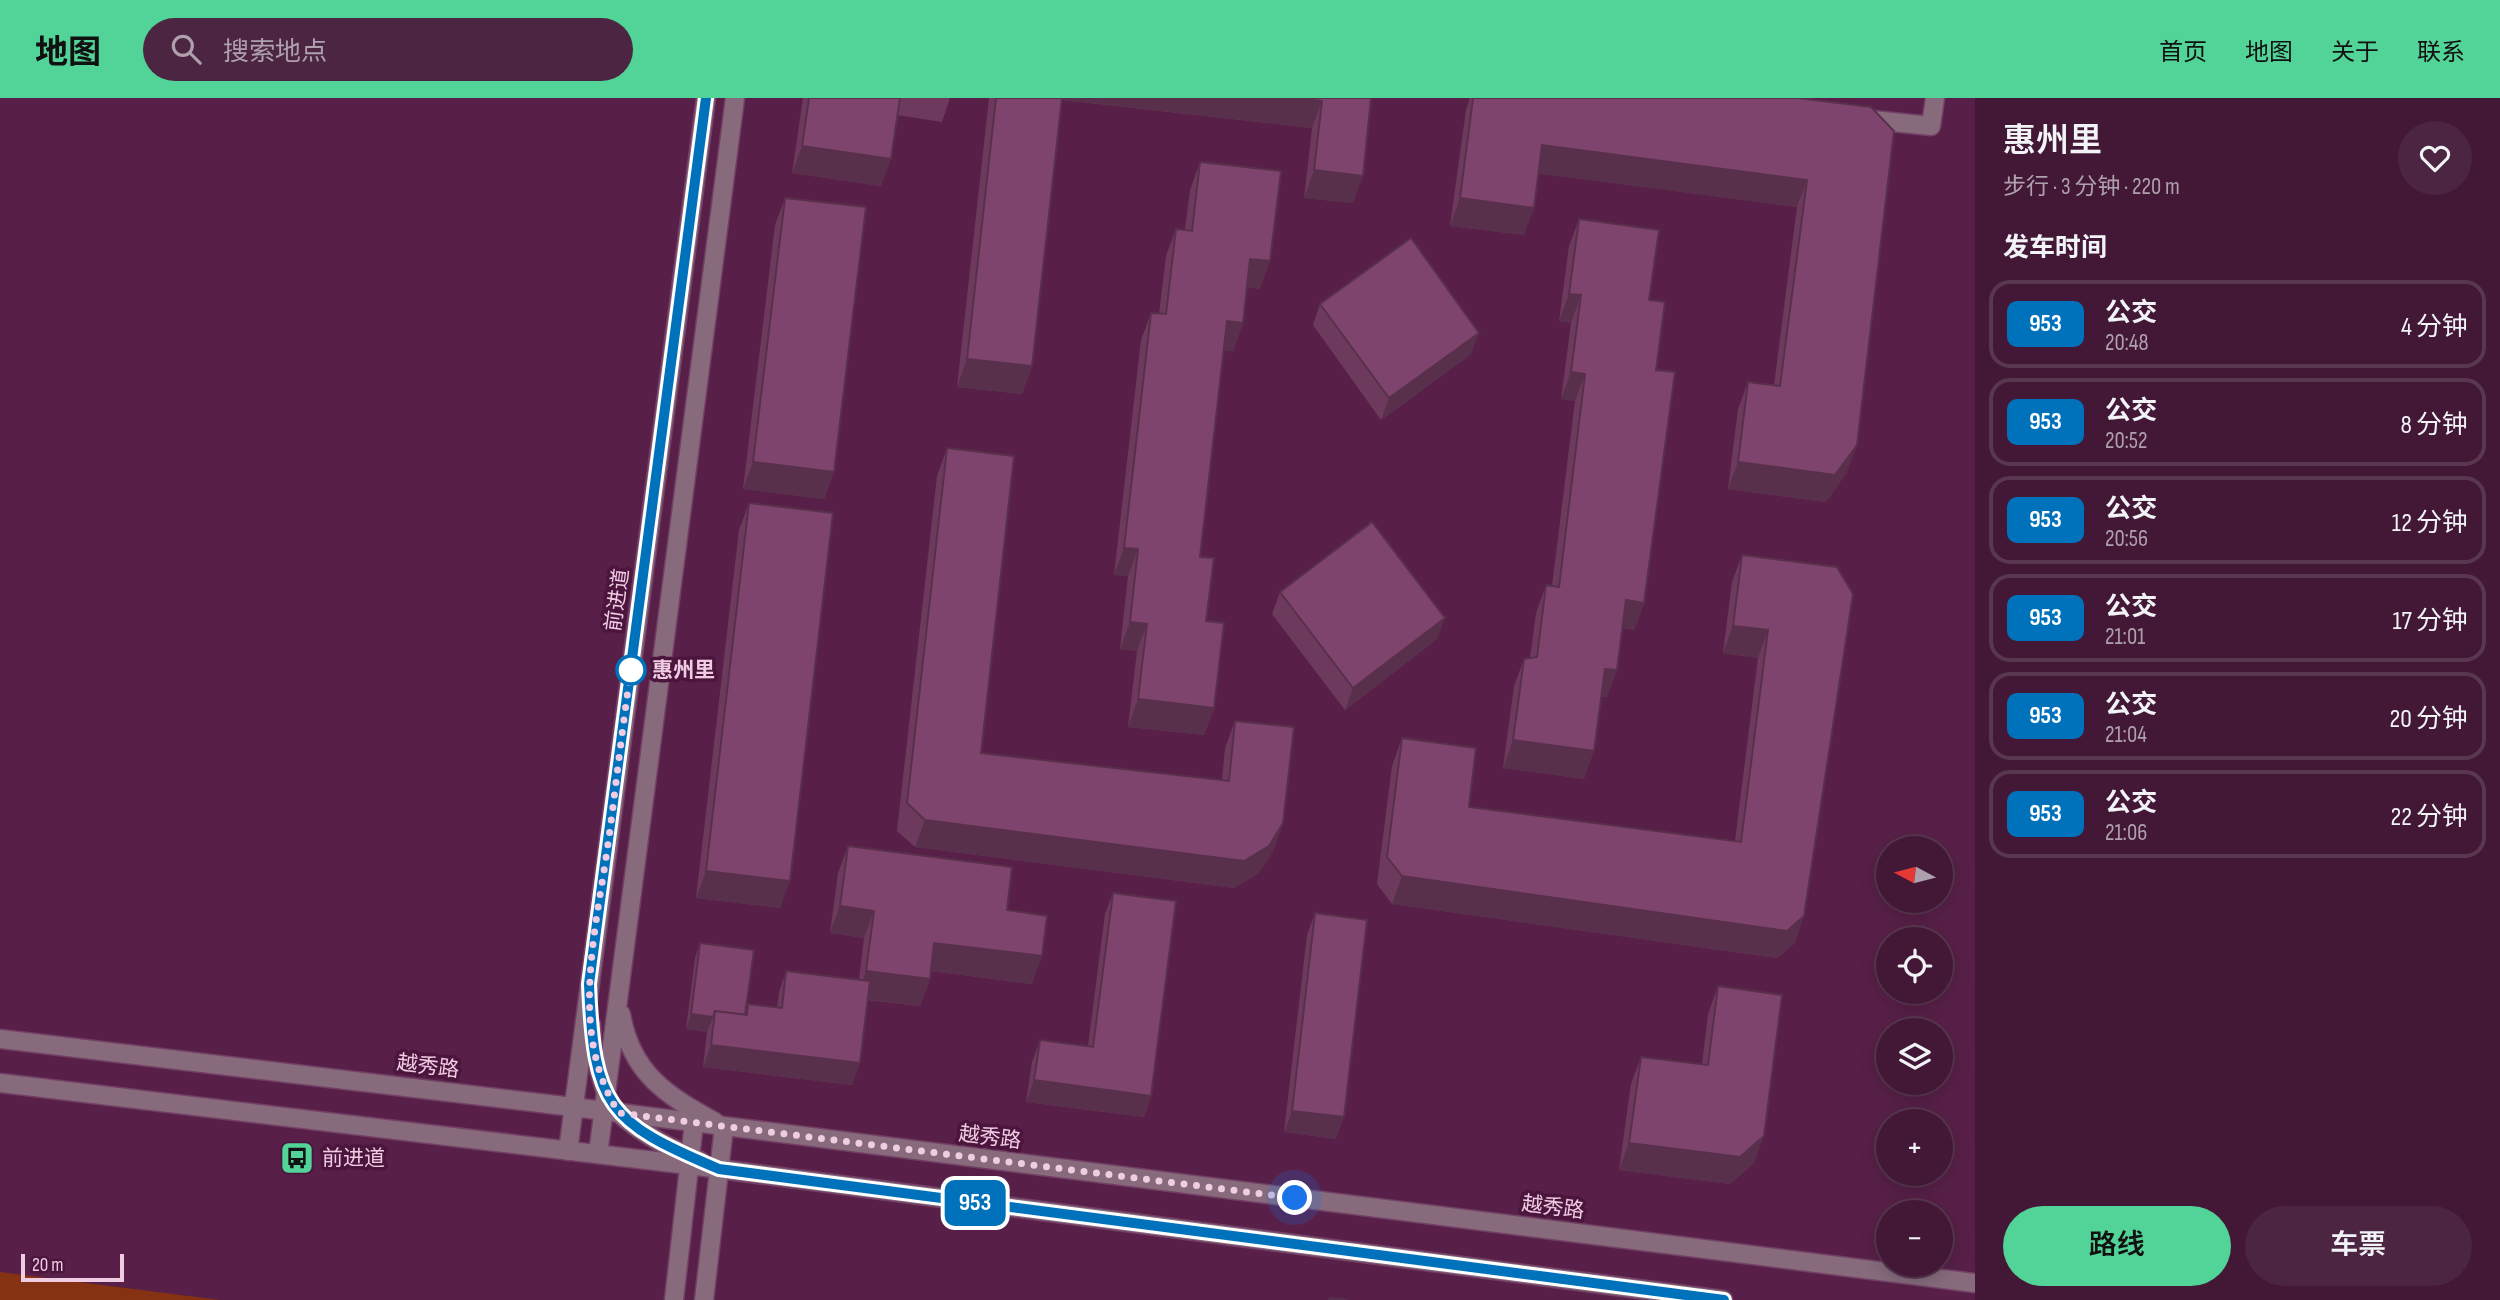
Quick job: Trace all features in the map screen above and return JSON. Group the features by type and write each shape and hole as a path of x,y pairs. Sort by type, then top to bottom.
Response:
{"street":[{"name":"前进道","path":"568,1151 706,98"},
{"path":"598,1154 609,1106 620,985 736,98"},
{"path":"1840,117 1931,127 1935,98"},
{"path":"589,984 592,1045 609,1106 636,1128 689,1161"},
{"path":"620,985 621,1016 627,1041 638,1065 655,1084 674,1098 724,1127 704,1300"},
{"name":"越秀路","path":"0,1039 573,1107 609,1106 724,1127 1975,1283"},
{"path":"0,1083 568,1151 689,1161 719,1169 1723,1300"},
{"path":"674,1300 694,1123"}],"shaded area":[{"path":"0,1272 220,1300 0,1300"}],"building":[{"path":"809,98 900,98 891,159 802,146"},
{"path":"996,98 1062,98 1032,366 967,359"},
{"path":"1298,98 1371,98 1363,176 1314,170 1322,101"},
{"path":"1473,98 1798,98 1871,107 1894,131 1857,445 1835,475 1738,462 1748,382 1780,386 1807,180 1542,145 1534,208 1460,198"},
{"path":"1200,162 1281,171 1270,261 1250,259 1243,323 1227,321 1200,557 1214,558 1206,621 1224,623 1214,708 1138,699 1147,624 1130,622 1138,549 1124,548 1151,313 1166,314 1176,229 1192,231"},
{"path":"785,198 866,207 834,472 753,462"},
{"path":"1579,219 1659,230 1649,300 1665,302 1656,370 1675,372 1644,603 1626,600 1617,670 1605,669 1594,751 1513,740 1524,659 1537,657 1546,585 1559,587 1585,374 1571,372 1581,295 1569,294"},
{"path":"1411,238 1479,333 1389,398 1320,304"},
{"path":"947,448 1014,456 981,753 1229,781 1235,721 1294,727 1283,823 1269,846 1244,861 925,820 907,803"},
{"path":"749,503 833,513 790,881 706,871"},
{"path":"1372,522 1445,618 1353,688 1280,592"},
{"path":"1742,555 1837,567 1853,594 1804,916 1787,931 1402,876 1387,857 1402,738 1476,748 1469,807 1741,842 1768,630 1733,626"},
{"path":"848,846 1012,867 1007,910 1047,916 1042,956 934,943 930,979 866,971 874,911 840,906"},
{"path":"1113,893 1176,901 1151,1096 1034,1080 1040,1040 1093,1047"},
{"path":"1315,913 1367,920 1344,1117 1292,1111"},
{"path":"700,943 754,950 745,1015 715,1011 713,1017 691,1014"},
{"path":"786,971 870,981 860,1063 711,1045 715,1011 747,1015 748,1004 782,1008"},
{"path":"1718,986 1782,995 1764,1136 1740,1157 1629,1143 1641,1057 1708,1065"}],"bus line":[{"name":"953","path":"706,98 589,984 592,1045 598,1072 606,1094 619,1113 655,1140 719,1169 1724,1300"}],"place":[{"name":"惠州里","path":"631,670"},
{"name":"前进道","path":"297,1158"}],"route":[{"path":"631,670 589,984 592,1045 598,1072 606,1094 619,1113 1295,1198"}]}
